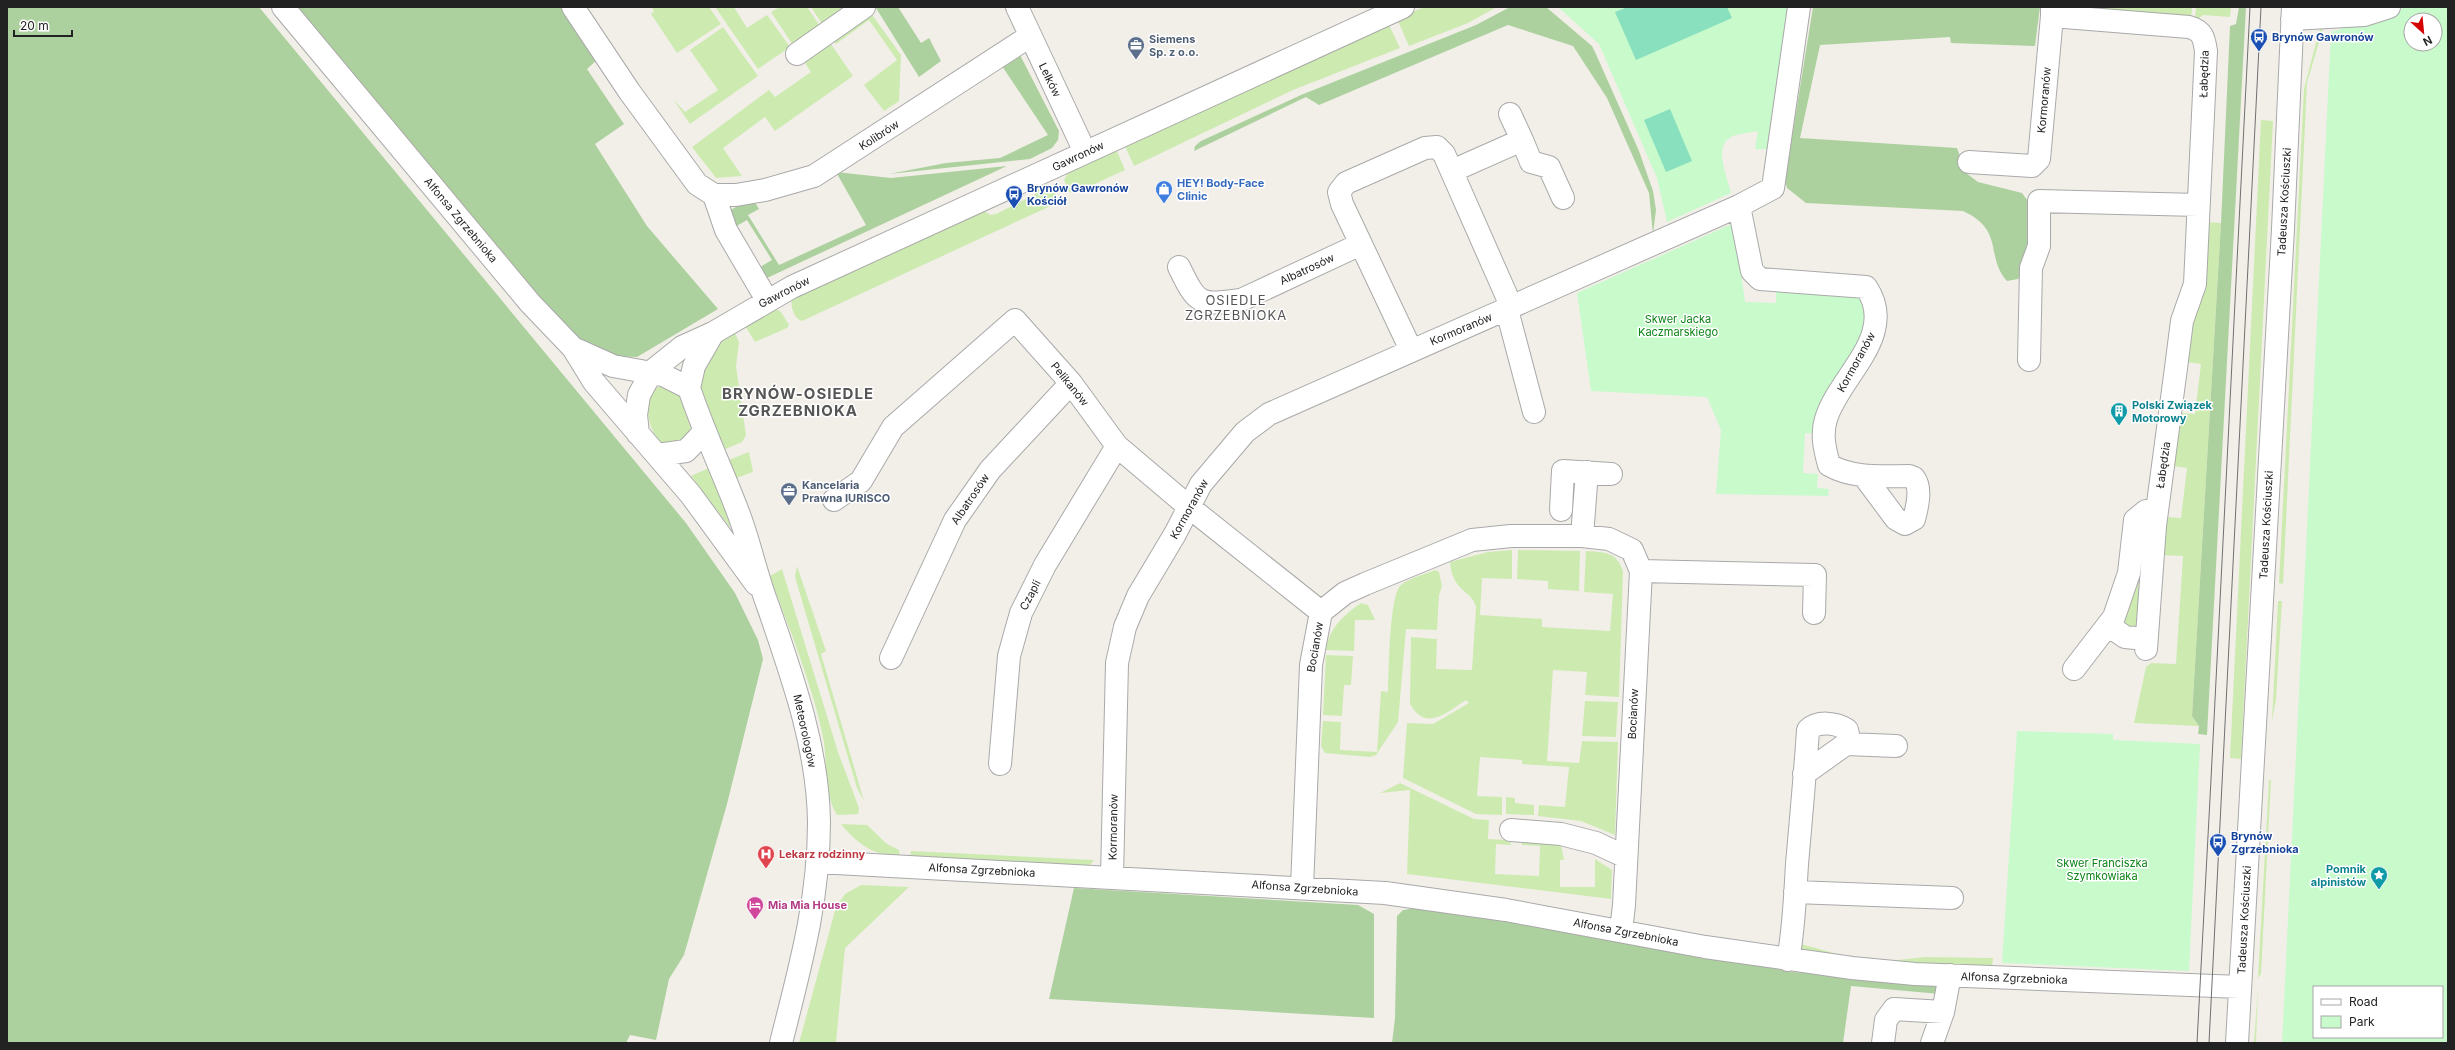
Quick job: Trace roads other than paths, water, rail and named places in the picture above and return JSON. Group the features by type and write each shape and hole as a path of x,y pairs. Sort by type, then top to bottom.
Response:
{"street":[{"name":"Alfonsa Zgrzebnioka","path":"283,7 530,303 573,348 594,382 638,434"},
{"path":"573,7 625,85 697,184 714,195 726,230 767,300"},
{"path":"798,54 864,7"},
{"name":"Lelków","path":"1017,7 1085,152"},
{"name":"Gawronów","path":"652,371 682,347 714,333 767,300 1085,152 1403,7"},
{"name":"Kormoranów","path":"1112,877 1114,721 1120,645 1138,596 1201,484 1245,432 1269,414 1739,206 1773,188 1799,7"},
{"path":"2293,13 2364,15 2381,8"},
{"name":"Kormoranów","path":"1969,162 2032,166 2039,159 2052,12"},
{"name":"Łabędzia","path":"2052,12 2189,27 2199,30 2204,38 2206,51 2195,284 2182,321 2157,511 2146,644 2125,637 2108,625"},
{"name":"Tadeusza Kościuszki","path":"2237,1043 2283,237 2293,13"},
{"name":"Kolibrów","path":"714,195 736,195 765,190 814,176 1030,36"},
{"path":"1510,114 1531,162 1549,167 1563,198"},
{"path":"1452,171 1522,140"},
{"name":"Kormoranów","path":"1361,244 1342,204 1339,192 1346,183 1425,148 1436,147 1444,154 1452,171 1509,309 1534,412"},
{"path":"2029,360 2031,268 2039,246 2039,201 2198,205"},
{"name":"Kormoranów","path":"1739,206 1752,271 1760,280 1866,287 1873,297 1877,319 1872,338 1832,404 1825,421 1824,444 1829,465 1843,473 1864,476"},
{"path":"1361,244 1411,350"},
{"name":"Albatrosów","path":"1179,267 1189,288 1198,299 1211,303 1241,300 1361,244"},
{"name":"Pelikanów","path":"834,500 861,481 894,428 1015,320 1071,383 1117,446 1189,507 1322,612"},
{"path":"656,455 686,451 705,431 689,388 694,366 714,333"},
{"path":"573,348 613,366 652,371 689,388"},
{"path":"652,371 642,386 638,399 638,434 708,517 764,597"},
{"name":"Albatrosów","path":"892,658 955,520 990,470 1071,383"},
{"name":"Meteorologów","path":"705,431 741,518 752,550 764,597 790,670 808,737 819,820 818,862 812,918 781,1043"},
{"name":"Czapli","path":"1000,764 1010,656 1021,613 1046,565 1117,446"},
{"path":"1561,510 1563,471 1611,474"},
{"path":"1582,536 1587,472"},
{"path":"2074,668 2114,617 2129,573 2135,520 2146,511 2157,511"},
{"name":"Bocianów","path":"1302,888 1311,666 1322,612 1345,594 1365,584 1472,540 1512,536 1582,536 1610,539 1621,542 1632,550 1641,571 1626,857 1620,931"},
{"path":"1641,571 1815,575 1814,613"},
{"path":"1788,960 1792,938 1804,774 1808,730 1813,725 1842,726 1849,735 1846,744 1804,774"},
{"path":"1846,744 1896,746"},
{"path":"1511,830 1561,834 1596,843 1626,857"},
{"name":"Alfonsa Zgrzebnioka","path":"818,862 1302,888 1446,900 1788,960 1950,975 2240,987"},
{"path":"1795,892 1952,898"},
{"path":"1932,1043 1943,1012 1950,975"},
{"path":"1883,1043 1886,1020 1894,1009 1943,1012"}],"tram line":[{"path":"2197,1043 2250,7"},
{"path":"2209,1043 2261,7"}],"place":[{"name":"Brynów Gawronów","path":"2259,52"},
{"name":"Siemens Sp. z o.o.","path":"1136,60"},
{"name":"HEY! Body-Face Clinic","path":"1164,204"},
{"name":"Brynów Gawronów Kościół","path":"1014,209"},
{"name":"Polski Związek Motorowy","path":"2119,426"},
{"name":"Kancelaria Prawna IURISCO","path":"789,506"},
{"name":"Brynów Zgrzebnioka","path":"2218,857"},
{"name":"Lekarz rodzinny","path":"766,869"},
{"name":"Pomnik alpinistów","path":"2379,890"},
{"name":"Mia Mia House","path":"755,920"}],"district":[{"name":"OSIEDLE ZGRZEBNIOKA","path":"1236,308"},
{"name":"BRYNÓW-OSIEDLE ZGRZEBNIOKA","path":"798,402"}],"park label":[{"name":"Skwer Jacka Kaczmarskiego","path":"1678,325"},
{"name":"Skwer Franciszka Szymkowiaka","path":"2102,869"}]}
